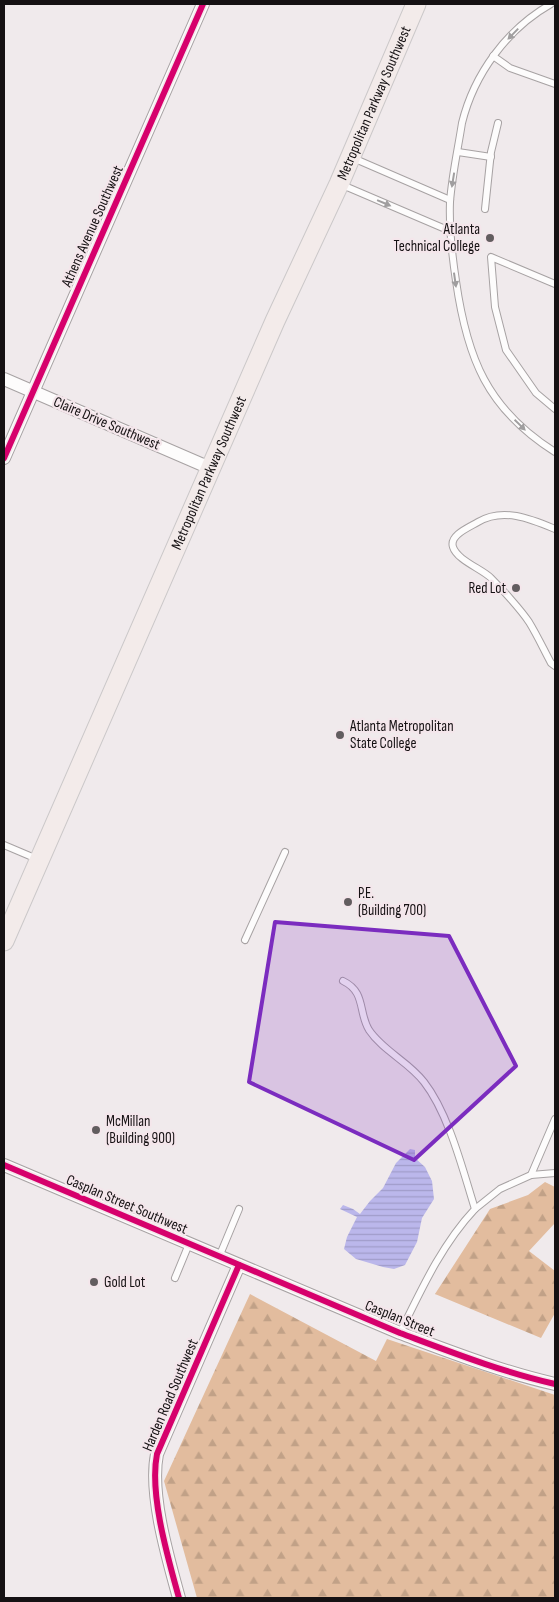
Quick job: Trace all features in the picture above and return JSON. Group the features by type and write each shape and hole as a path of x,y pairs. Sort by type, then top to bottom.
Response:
{"main road":[{"name":"Metropolitan Parkway Southwest","path":"4,941 210,468 339,184 416,4"}],"street":[{"name":"Athens Avenue Southwest","path":"4,458 203,4"},
{"name":"Claire Drive Southwest","path":"4,379 210,468"},
{"name":"Casplan Street Southwest","path":"4,1165 240,1265"},
{"name":"Casplan Street","path":"240,1265 400,1333 502,1370 555,1384"},
{"name":"Harden Road Southwest","path":"179,1598 168,1560 160,1519 154,1466 157,1454 240,1265"}],"lane":[{"path":"551,4 527,20 493,56 475,85 465,110 450,200 450,231 460,309 469,348 478,369 495,396 520,426 555,452"},
{"path":"493,56 510,68 555,84"},
{"path":"485,209 491,157 498,123"},
{"path":"458,152 491,157"},
{"path":"350,157 450,200"},
{"path":"339,184 450,231"},
{"path":"555,284 491,257 495,307 506,350 536,393 555,409"},
{"path":"555,529 527,517 506,515 483,519 457,535 453,541 453,548 459,556 490,577 529,622 550,663 555,666"},
{"path":"4,845 40,861"},
{"path":"245,940 285,852"},
{"path":"343,981 350,985 359,997 368,1029 383,1045 424,1081 435,1096 447,1124 476,1209"},
{"path":"531,1175 555,1120"},
{"path":"400,1333 448,1242 476,1209 500,1189 531,1175 555,1173"},
{"path":"219,1256 239,1209"},
{"path":"174,1278 189,1244"}],"highlighted area":[{"path":"275,922 449,936 516,1066 414,1160 249,1082"}],"green space":[{"path":"545,1182 555,1187 555,1223 529,1251 555,1271 555,1313 541,1338 435,1294 490,1209 528,1195"},
{"path":"250,1294 376,1361 387,1339 555,1395 555,1598 197,1598 164,1481"}],"shaded area":[{"path":"410,1149 415,1150 415,1158 425,1167 432,1181 434,1199 422,1218 417,1242 405,1265 394,1269 356,1259 344,1249 347,1237 357,1217 340,1209 343,1205 360,1214 383,1188 396,1163"}],"cycle path":[{"path":"4,458 203,4"},
{"path":"4,1165 400,1333 496,1368 555,1384"},
{"path":"179,1598 165,1545 158,1507 155,1470 157,1454 239,1265"}],"place":[{"name":"Atlanta Technical College","path":"490,238"},
{"name":"Red Lot","path":"516,588"},
{"name":"Atlanta Metropolitan State College","path":"340,735"},
{"name":"P.E. (Building 700)","path":"348,902"},
{"name":"McMillan (Building 900)","path":"96,1130"},
{"name":"Gold Lot","path":"94,1282"}]}
